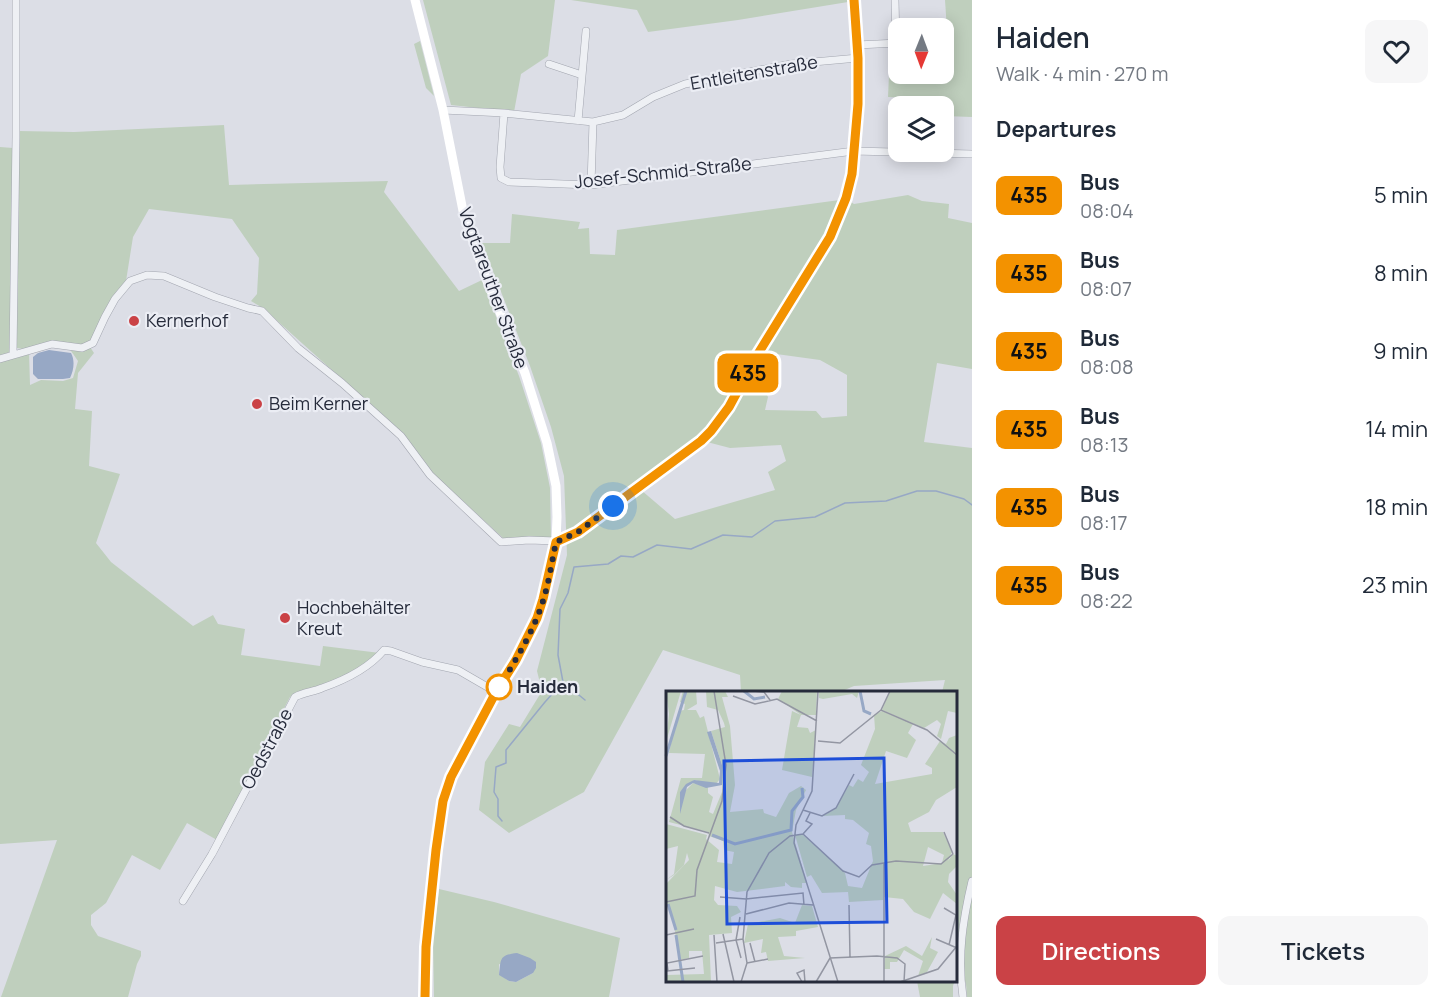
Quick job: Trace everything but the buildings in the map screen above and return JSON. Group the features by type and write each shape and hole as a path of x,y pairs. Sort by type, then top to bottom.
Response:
{"main road":[{"name":"Vogtareuther Straße","path":"415,0 443,110 464,216 487,281 525,374 547,443 556,486 556,542 537,618 451,777 443,801 426,947 425,997"}],"street":[{"path":"13,355 16,0"},
{"path":"0,359 52,344 82,348 93,343 115,299 130,281 147,275 164,276 215,297 262,311 298,348 342,383 401,436 430,475 501,542 529,540 556,542 578,532 701,441 711,431 729,407 756,357 830,237 846,198 852,174 858,104 854,0"},
{"path":"895,0 896,18"},
{"path":"578,121 586,31"},
{"path":"857,45 888,43"},
{"name":"Entleitenstraße","path":"443,110 504,112 593,123 623,115 653,97 685,84 791,64 858,58"},
{"path":"549,64 582,75"},
{"name":"Josef-Schmid-Straße","path":"504,112 500,167 501,178 509,182 591,185 854,151 972,154"},
{"path":"591,185 593,123"},
{"name":"Oedstraße","path":"183,901 212,854 295,697 356,674 384,650 458,670 496,692"},
{"path":"963,997 960,970 961,933 972,881"}],"green space":[{"path":"423,0 555,0 548,56 521,74 514,112 451,105"},
{"path":"571,0 848,0 848,2 648,32 637,10"},
{"path":"945,0 972,0 972,117 954,116 954,96 888,96 889,84 954,84 954,18 946,18"},
{"path":"420,41 434,96 426,88 414,44"},
{"path":"224,125 229,185 388,181 384,192 459,291 482,280 519,376 541,443 550,488 551,538 503,538 432,473 403,434 264,309 251,301 257,294 259,258 232,219 149,209 133,237 126,281 93,341 88,344 17,348 18,131 74,132"},
{"path":"0,147 13,148 10,349 0,357"},
{"path":"908,195 922,201 949,204 948,218 972,223 972,369 937,363 924,442 972,448 972,997 967,997 963,975 958,974 957,977 957,691 942,691 945,680 854,686 842,691 741,691 740,675 663,650 584,792 509,833 479,810 485,762 509,724 520,727 542,691 537,671 567,555 564,476 551,427 482,243 510,243 512,214 580,222 578,229 589,228 590,254 615,255 617,230 847,199 854,204","holes":["769,353 820,360 847,375 847,416 822,418 816,411 765,410 768,397 757,376","707,442 730,448 781,445 786,461 768,472 775,490 675,519 641,490"]},
{"path":"90,347 94,353 78,373 75,409 92,411 89,466 120,474 96,543 111,562 193,626 213,615 218,624 245,629 241,655 320,666 323,646 380,653 354,671 318,688 303,690 290,697 217,840 187,823 160,870 132,855 106,903 91,915 91,925 98,936 141,951 128,997 1,997 57,840 0,844 0,362 29,352 30,385 41,380 63,381 73,378 78,361 69,348"},
{"path":"439,889 494,902 620,938 609,997 434,997 433,940","holes":["499,964 533,973 516,982 509,981 499,974"]},
{"path":"917,982 954,982 953,997 920,997"}],"water":[{"path":"49,350 71,353 74,365 70,378 38,379 33,374 33,357"},
{"path":"517,953 536,962 536,968 533,973 516,982 509,981 499,975 501,962 507,955"}],"waterway":[{"path":"502,821 498,816 498,799 494,792 496,767 506,763 506,750 563,682 558,655 560,609 568,593 574,567 608,564 621,556 633,557 657,545 691,549 723,535 752,537 775,521 815,517 845,503 886,501 917,491 936,491 964,499 972,505"},
{"path":"563,682 585,700"}],"bus line":[{"name":"435","path":"425,997 426,947 436,850 447,787 537,618 556,542 578,532 701,441 711,431 729,407 756,357 830,237 846,198 852,174 858,104 854,0"}],"place":[{"name":"Kernerhof","path":"134,321"},
{"name":"Beim Kerner","path":"257,404"},
{"name":"Hochbehälter Kreut","path":"285,618"},
{"name":"Haiden","path":"499,687"}],"route":[{"path":"499,687 496,692 516,660 537,618 556,542 578,532 613,506"}]}
